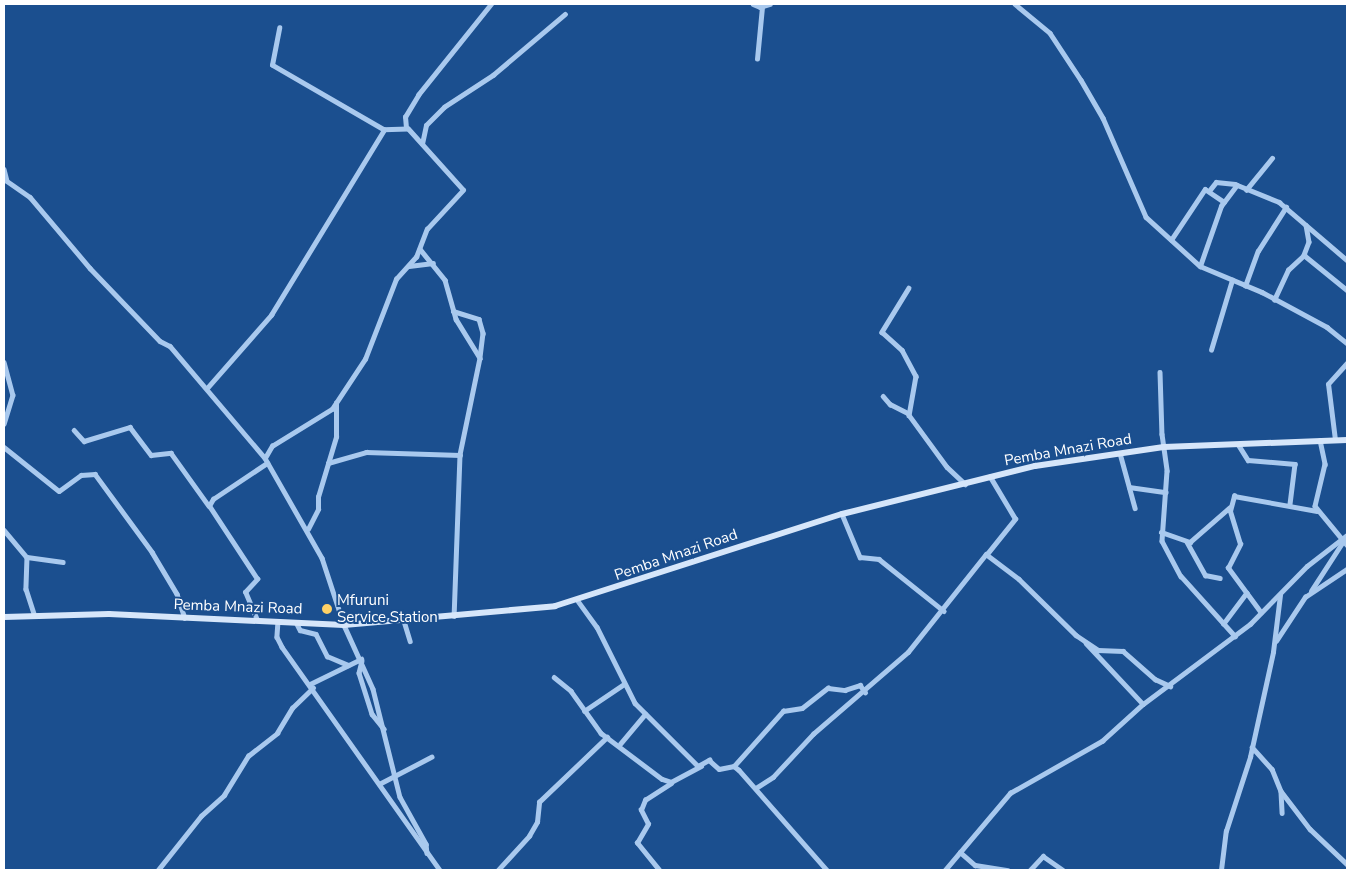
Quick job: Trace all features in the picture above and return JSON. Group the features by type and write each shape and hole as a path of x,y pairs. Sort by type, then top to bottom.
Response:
{"main road":[{"name":"Pemba Mnazi Road","path":"4,617 34,614 257,620 344,625 454,616 578,601 842,514 965,484 990,476 1070,459 1164,446 1347,440"}],"street":[{"path":"209,506 213,499 266,461 272,446 327,414 336,403 365,360 389,292 420,249 427,229 464,190 406,128 405,117 418,95 491,4"},
{"path":"752,4 762,7 770,4"},
{"path":"1015,4 1050,33 1061,49 1103,118 1144,215 1200,266 1327,327 1347,343"},
{"path":"757,59 762,7"},
{"path":"422,144 426,125 444,107 493,75 564,14"},
{"path":"278,28 272,65 384,130 406,128"},
{"path":"208,387 271,315 384,130"},
{"path":"1246,190 1272,158"},
{"path":"4,169 7,182 18,185 34,201 90,268 208,387 266,461 308,529 344,625 361,660 385,730 395,778 427,853"},
{"path":"1209,191 1216,182 1237,185 1286,207 1347,260"},
{"path":"1200,266 1224,202 1237,185"},
{"path":"1171,240 1205,189 1224,202"},
{"path":"1245,286 1258,251 1286,207"},
{"path":"1274,300 1288,270 1304,255 1309,242 1306,224"},
{"path":"420,249 445,280 453,312 472,349 480,356"},
{"path":"1304,255 1347,290"},
{"path":"409,266 433,263"},
{"path":"1211,350 1232,280"},
{"path":"908,413 916,376 902,350 882,330 909,288"},
{"path":"453,312 474,316 481,323 480,356 460,455 454,616"},
{"path":"4,362 14,395 4,424"},
{"path":"1335,440 1328,384 1347,363"},
{"path":"1160,372 1166,492 1161,532 1173,564 1235,636"},
{"path":"883,396 890,404 908,413 945,465 965,484"},
{"path":"308,529 318,508 336,437 336,403"},
{"path":"74,430 84,441 130,427 151,455 172,453 257,580 245,592 257,620"},
{"path":"1320,440 1324,464 1314,504 1317,511 1345,537 1347,545"},
{"path":"1238,444 1248,460 1295,464 1290,504"},
{"path":"4,448 58,491 81,475 95,474 152,552 177,594 185,618"},
{"path":"328,463 366,452 460,455"},
{"path":"1120,453 1135,508"},
{"path":"756,788 773,778 813,734 864,692 944,611 1016,519 990,476"},
{"path":"1129,487 1166,492"},
{"path":"1187,542 1230,508 1234,496 1238,495 1290,504 1317,511"},
{"path":"1230,508 1240,544 1228,568 1261,613"},
{"path":"842,514 860,557 879,559 944,611"},
{"path":"4,530 27,557 63,562"},
{"path":"1161,532 1187,542 1205,575 1220,578"},
{"path":"945,870 1010,793 1096,745 1143,704 1170,686 1235,636 1280,593 1345,537"},
{"path":"1274,643 1310,593 1345,537"},
{"path":"988,554 1036,595 1059,622 1102,651 1123,651 1155,680 1170,686"},
{"path":"27,557 26,589 34,614"},
{"path":"1310,593 1347,569"},
{"path":"1223,624 1246,593"},
{"path":"1221,870 1226,831 1252,747 1274,643 1280,593"},
{"path":"578,601 597,627 624,684 646,714 698,766 702,765"},
{"path":"278,621 277,637 378,784 440,870"},
{"path":"404,621 410,641"},
{"path":"296,622 300,630 316,634 327,656 348,665"},
{"path":"1084,640 1143,704"},
{"path":"158,870 201,816 224,794 248,756 277,733 292,708 311,686 348,665 361,660"},
{"path":"361,660 359,674 372,714 385,730"},
{"path":"554,677 571,691 584,711 607,737 620,744 655,774 672,782"},
{"path":"584,711 624,684"},
{"path":"659,870 637,846 648,824 642,808 647,797 709,760 722,769 734,766 783,711 802,708 828,688 844,690 860,685 864,692"},
{"path":"620,744 646,714"},
{"path":"498,870 529,836 537,822 539,802 607,737"},
{"path":"1252,747 1272,769 1281,791 1314,834 1347,864"},
{"path":"378,784 395,778 431,757"},
{"path":"734,766 756,788 827,870"},
{"path":"1281,791 1282,813"},
{"path":"960,852 974,865 1008,870"},
{"path":"1030,870 1043,856 1064,870"}],"place":[{"name":"Mfuruni Service Station","path":"327,609"}]}
